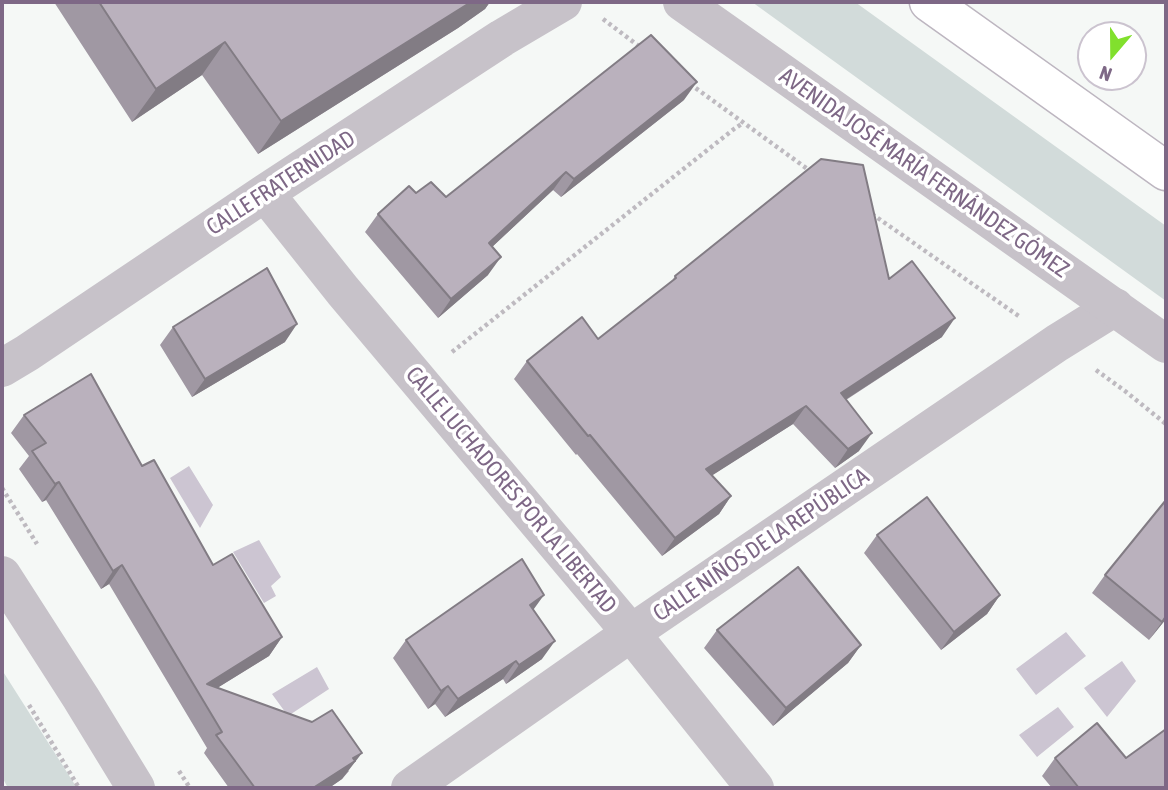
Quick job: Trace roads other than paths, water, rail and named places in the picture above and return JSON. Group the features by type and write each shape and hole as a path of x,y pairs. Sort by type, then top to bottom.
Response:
{"main road":[{"path":"929,2 1166,171"}],"street":[{"name":"CALLE FRATERNIDAD","path":"2,368 502,38 563,2"},
{"name":"AVENIDA JOSÉ MARÍA FERNÁNDEZ GÓMEZ","path":"682,2 1166,344"},
{"name":"CALLE LUCHADORES POR LA LIBERTAD","path":"265,193 631,633 755,788"},
{"name":"CALLE NIÑOS DE LA REPÚBLICA","path":"410,788 631,633 1057,343 1115,307"},
{"path":"2,575 136,788"}]}
